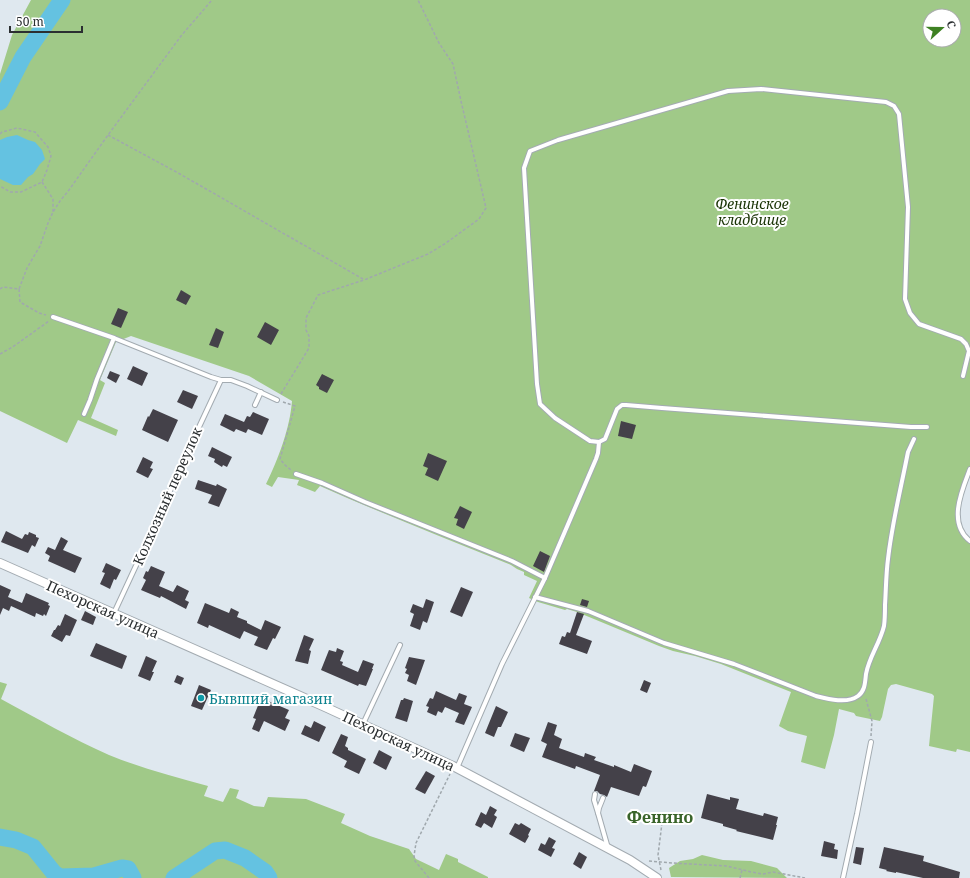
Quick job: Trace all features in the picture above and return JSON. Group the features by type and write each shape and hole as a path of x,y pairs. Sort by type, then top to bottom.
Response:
{"street":[{"name":"Пехорская улица","path":"0,563 363,724 455,767 659,875"}],"lane":[{"path":"600,442 590,441 555,418 540,404 537,384 524,168 530,151 558,140 728,91 761,89 886,102 894,106 899,114 908,207 905,299 910,313 919,324 961,339 966,344 969,351 963,376"},
{"path":"53,317 114,338 211,377 221,380 231,380 277,400"},
{"path":"84,414 114,338"},
{"name":"Колхозный переулок","path":"114,613 159,516 184,457 221,380"},
{"path":"255,405 261,392"},
{"path":"455,767 502,664 545,578 596,459 600,442 604,439 617,409 622,405 927,427"},
{"path":"536,597 588,611 664,643 734,664 826,699 854,699 862,692 871,656 884,627 887,564 890,543 908,452 914,439"},
{"path":"970,469 960,497 958,519 961,530 966,538 970,540"},
{"path":"296,474 322,483 365,502 512,561 545,578"},
{"path":"363,724 400,645"},
{"path":"843,878 871,742"},
{"path":"595,794 594,800 608,848"},
{"path":"598,813 603,798"}],"path":[{"path":"53,317 39,313 20,302 20,290 27,268 40,246 48,223 60,201 108,134 181,36 212,0"},
{"path":"296,474 280,459 295,406 277,400 310,348 309,336 306,330 306,318 318,295 364,280 438,249 479,219 486,208 453,64 439,43 418,0"},
{"path":"0,134 2,132 18,128 35,132 48,147 51,156 42,182 21,192 10,192 0,186"},
{"path":"108,134 364,280"},
{"path":"42,182 53,199 54,212"},
{"path":"0,289 3,287 20,290"},
{"path":"0,354 14,346 53,317"},
{"path":"864,687 872,721 871,742"},
{"path":"429,878 415,861 414,856 416,843 455,767"},
{"path":"659,875 659,845 662,823"},
{"path":"648,861 727,866 763,874 773,872 805,878"},
{"path":"740,878 742,870"}],"green space":[{"name":"Фенинское кладбище","path":"31,0 970,0 970,469 958,511 961,530 970,541 970,752 957,749 956,752 929,746 934,696 932,694 896,684 891,685 888,689 880,721 856,716 854,713 839,709 825,769 801,762 807,736 788,731 779,726 791,692 721,664 659,646 577,612 538,602 529,598 537,581 524,575 524,572 511,565 320,486 315,492 297,485 299,480 278,477 272,487 266,484 283,444 289,422 292,401 249,376 131,336 116,342 100,380 105,383 91,418 118,430 116,436 78,420 67,443 0,411 0,74 12,35"},
{"path":"0,682 7,684 1,699 109,755 171,776 208,786 204,796 223,802 230,788 239,790 236,798 254,806 264,807 268,797 306,799 345,814 341,823 370,836 409,849 416,859 439,870 446,854 458,859 458,862 488,878 0,878"},
{"path":"702,855 723,860 751,861 777,868 787,878 671,877 669,868 680,861 693,859"}],"water":[{"path":"17,135 35,142 42,150 45,159 33,174 21,185 13,185 0,179 0,140"}],"building":[{"path":"181,290 191,296 186,305 176,300"},
{"path":"118,308 128,312 121,328 111,324"},
{"path":"265,322 279,330 271,345 257,337"},
{"path":"216,328 224,332 218,348 209,345"},
{"path":"133,366 148,373 142,386 127,379"},
{"path":"110,371 120,375 116,383 107,378"},
{"path":"322,374 334,380 327,393 319,389 316,385"},
{"path":"183,390 198,396 192,409 177,402"},
{"path":"153,409 178,420 168,442 142,430"},
{"path":"253,412 269,419 262,435 248,429 246,433 236,429 234,432 220,425 225,414 244,422 247,416 250,417"},
{"path":"621,421 636,425 632,439 618,436"},
{"path":"212,447 232,457 227,467 223,465 222,467 214,462 215,459 208,456"},
{"path":"428,453 447,461 438,481 425,475 428,468 423,466"},
{"path":"143,457 153,462 150,468 153,469 148,478 136,472"},
{"path":"198,480 216,486 217,484 227,489 219,507 208,503 212,495 195,489"},
{"path":"460,506 472,512 464,529 456,525 458,519 454,518"},
{"path":"6,531 22,539 25,534 28,535 29,532 39,538 35,547 32,545 28,553 1,542"},
{"path":"61,537 68,541 63,550 82,558 75,573 48,561 50,556 45,553 48,547 55,550"},
{"path":"540,551 550,556 544,572 533,566"},
{"path":"106,563 121,570 116,580 114,579 110,589 100,584 105,573 102,572"},
{"path":"151,566 165,572 159,586 173,592 177,585 189,591 185,600 189,602 186,609 161,596 160,598 141,590 146,580 143,578 146,571 148,572"},
{"path":"0,585 11,590 8,597 22,603 26,593 49,603 48,605 50,606 46,616 44,614 43,616 36,613 35,617 11,606 9,611 3,608 0,615"},
{"path":"461,587 473,592 462,617 450,612"},
{"path":"426,599 434,602 427,623 423,621 420,630 410,626 414,614 410,612 413,604 423,608"},
{"path":"582,599 589,601 587,607 580,605"},
{"path":"205,603 229,613 231,608 239,612 237,617 247,621 247,623 261,630 265,620 281,627 267,650 254,645 258,637 244,631 240,639 209,625 208,628 197,623"},
{"path":"85,611 96,617 93,625 81,620"},
{"path":"577,612 584,614 576,635 592,641 587,654 559,644 562,636 565,637 567,632 570,633"},
{"path":"65,614 77,620 70,636 66,635 62,642 51,636 58,625 60,626"},
{"path":"304,635 314,639 309,650 311,651 308,664 295,661"},
{"path":"96,643 127,656 122,669 90,656"},
{"path":"337,648 344,651 340,661 343,662 342,665 358,672 363,660 374,664 366,686 359,684 358,686 321,670 329,650 336,652"},
{"path":"146,656 157,661 150,681 138,676"},
{"path":"409,657 425,660 416,685 407,681 409,675 405,673 407,669 405,668"},
{"path":"177,675 184,678 181,685 174,682"},
{"path":"644,680 651,683 647,693 640,690"},
{"name":"Бывший магазин","path":"199,685 211,690 202,710 191,706"},
{"path":"436,691 456,700 459,693 467,696 464,704 472,707 464,725 455,722 459,713 445,707 442,713 438,711 436,716 427,712 429,707 426,706 430,698 433,699"},
{"path":"261,698 289,710 285,718 290,720 285,731 264,721 259,732 252,729 256,719 253,718"},
{"path":"404,698 413,701 407,722 395,718 401,700"},
{"path":"496,706 508,712 501,727 498,727 494,737 485,733"},
{"path":"314,721 326,727 319,742 301,734 305,725 311,728"},
{"path":"548,722 557,725 554,735 562,739 559,748 584,757 585,753 596,757 594,760 614,767 614,765 631,772 634,764 652,771 646,787 643,786 639,796 611,787 607,797 597,791 594,791 600,775 576,766 575,769 542,757 547,744 541,741"},
{"path":"515,733 530,738 524,752 510,746"},
{"path":"341,734 348,737 345,746 348,750 366,759 359,774 344,767 347,761 332,753"},
{"path":"379,750 392,757 386,770 373,763"},
{"path":"426,771 435,776 425,794 415,789"},
{"path":"707,794 730,800 730,797 739,799 736,809 763,816 764,813 778,817 773,840 736,831 737,830 723,826 723,824 701,818"},
{"path":"490,806 497,810 494,815 497,817 492,828 484,823 481,828 475,825 481,812 486,815"},
{"path":"515,823 519,825 521,823 531,829 525,843 509,834"},
{"path":"549,837 556,841 552,848 555,849 551,857 538,850 541,843 545,845"},
{"path":"824,841 835,844 834,849 838,850 837,859 821,856"},
{"path":"856,847 864,848 861,865 853,863"},
{"path":"884,847 924,856 923,861 960,872 959,878 923,878 886,871 887,870 879,868"},
{"path":"579,852 587,857 581,869 573,864"}],"waterway":[{"path":"0,102 23,57 62,0"},
{"path":"0,837 16,840 33,847 54,873 60,877 94,876 122,868 128,869 133,878"},
{"path":"174,878 215,851 225,850 245,858 265,872 269,878"}],"place":[{"name":"Бывший магазин","path":"201,698"}],"district":[{"name":"Фенино","path":"660,817"}]}
